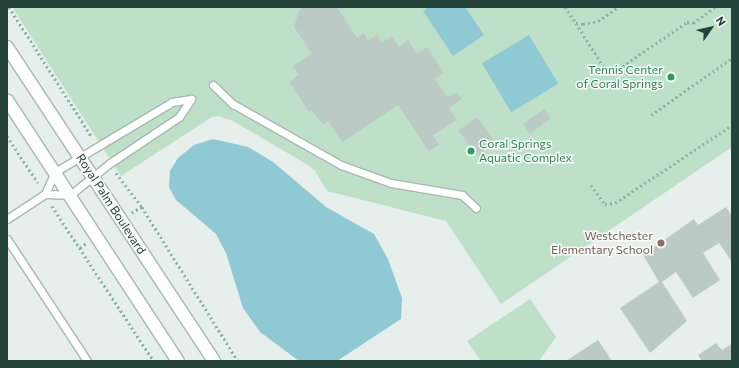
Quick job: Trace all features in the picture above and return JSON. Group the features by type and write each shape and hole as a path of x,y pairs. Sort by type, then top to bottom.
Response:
{"street":[{"name":"Royal Palm Boulevard","path":"7,47 214,361"},
{"path":"7,100 178,361"}],"lane":[{"path":"213,86 233,104 341,165 391,184 462,195 476,208"},
{"path":"7,220 44,194 54,172 172,102 191,99 179,117 110,163 94,178 70,195 44,194"},
{"path":"7,239 87,361"}],"path":[{"path":"565,7 605,68 614,72 687,22 693,23 715,7"},
{"path":"576,23 591,24 618,7"},
{"path":"651,115 732,58"},
{"path":"591,185 605,204 615,203 732,125"},
{"path":"7,136 154,361"},
{"path":"142,207 238,361"}],"green space":[{"name":"Coral Springs Aquatic Complex","path":"12,7 732,7 732,147 501,304 446,221 327,191 315,171 308,165 233,121 218,116 212,117 121,176"},
{"path":"530,299 556,337 539,361 481,361 467,341"}],"water":[{"path":"429,7 465,7 484,35 453,56 423,11"},
{"path":"529,35 558,84 511,112 482,63"},
{"path":"213,139 248,147 273,162 326,207 374,234 388,259 402,298 401,319 337,361 299,361 260,332 243,308 226,253 216,234 176,200 169,187 170,171 178,158 194,145"}],"building":[{"path":"304,7 337,7 357,38 364,33 368,41 377,35 382,43 392,36 399,47 408,40 417,54 427,47 444,73 435,79 447,97 457,92 462,99 449,108 457,120 433,135 439,145 429,151 398,105 342,142 328,121 323,125 312,110 309,112 289,82 299,75 293,66 312,54 294,27 299,10"},
{"path":"544,109 551,119 530,134 523,124"},
{"path":"477,117 495,142 477,156 458,131"},
{"path":"726,207 732,216 732,262 719,243 703,253 720,280 693,298 676,272 662,282 687,321 650,353 620,308 659,282 643,255 694,219 698,225"},
{"path":"598,340 612,361 566,361"},
{"path":"716,343 722,350 732,344 732,361 702,361 698,355"}],"place":[{"name":"Tennis Center of Coral Springs","path":"671,77"},
{"name":"Coral Springs Aquatic Complex","path":"471,151"},
{"name":"Westchester Elementary School","path":"661,243"}]}
